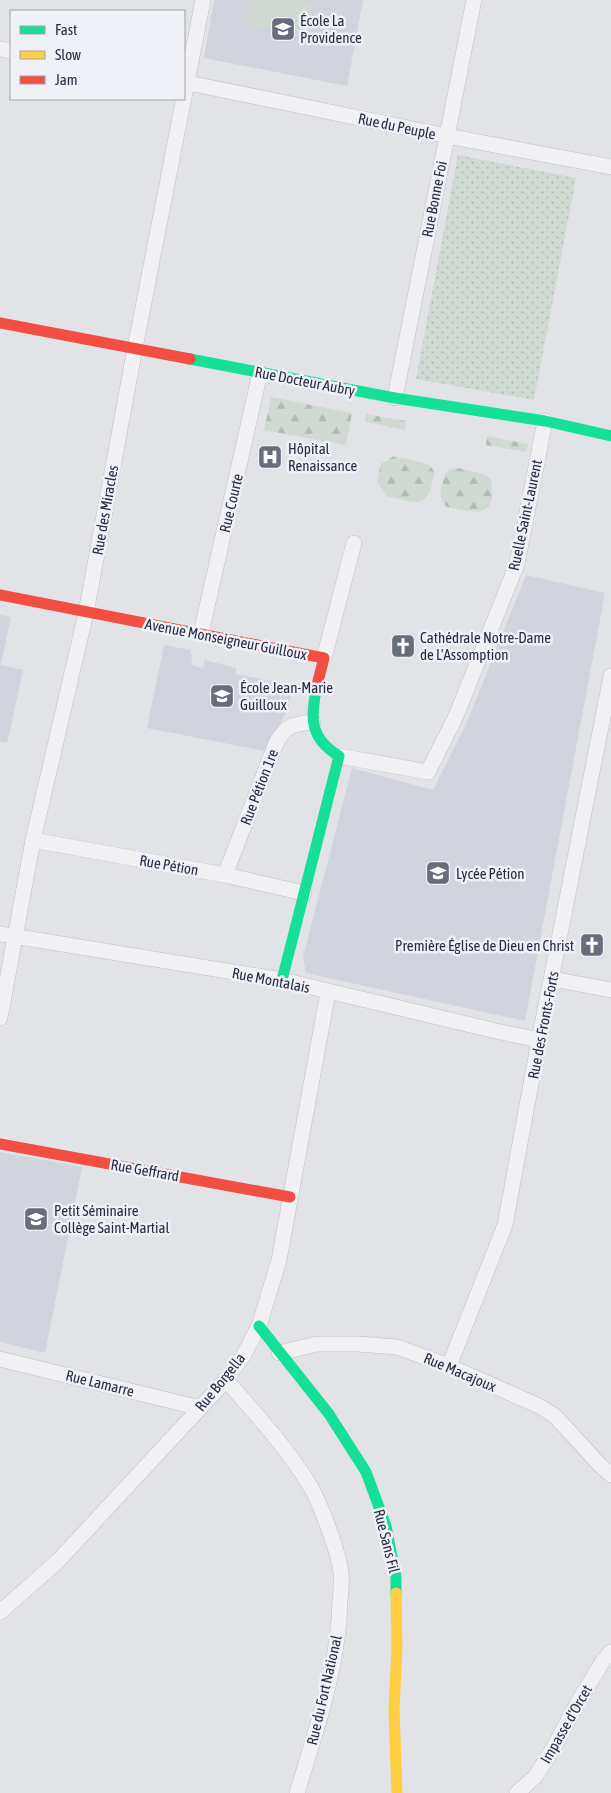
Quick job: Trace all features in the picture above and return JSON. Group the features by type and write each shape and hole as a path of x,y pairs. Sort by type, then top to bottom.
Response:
{"street":[{"name":"Rue des Miracles","path":"186,82 203,0"},
{"name":"Rue Bonne Foi","path":"395,398 474,0"},
{"name":"Rue du Peuple","path":"186,82 447,136 611,166"},
{"name":"Rue des Miracles","path":"0,1018 33,840 86,613 183,100"},
{"name":"Rue Docteur Aubry","path":"0,323 395,398 545,421 611,436"},
{"name":"Rue Courte","path":"201,633 260,373"},
{"name":"Ruelle Saint-Laurent","path":"339,756 428,772 456,716 517,564 545,421"},
{"path":"324,658 354,543"},
{"name":"Avenue Monseigneur Guilloux","path":"0,594 86,613 201,633 324,658 314,702 314,730 322,745 328,751 339,756"},
{"name":"Rue des Fronts-Forts","path":"449,1366 505,1225 539,1040 607,714 611,676"},
{"name":"Rue Pétion 1re","path":"225,875 282,732 288,727 297,724 313,722"},
{"path":"282,980 339,756"},
{"name":"Rue Pétion","path":"33,840 225,875 304,893"},
{"name":"Rue Montalais","path":"0,934 282,980 496,1032 539,1040"},
{"path":"552,979 611,990"},
{"name":"Rue Borgella","path":"0,1612 58,1561 226,1380 243,1356 258,1326 278,1260 328,992"},
{"name":"Rue Geffrard","path":"0,1144 290,1197"},
{"name":"Rue Sans Fil","path":"258,1326 329,1414 366,1472 386,1526 396,1578 398,1646 394,1709 396,1793"},
{"name":"Rue Macajoux","path":"279,1353 317,1344 397,1346 449,1366 539,1406 555,1416 611,1475"},
{"name":"Rue Lamarre","path":"0,1358 200,1408"},
{"name":"Rue du Fort National","path":"226,1380 279,1440 310,1486 330,1532 341,1572 340,1620 334,1660 319,1722 297,1793"},
{"name":"Impasse d'Orcet","path":"518,1793 535,1776 554,1747 603,1661 611,1652"}],"shaded area":[{"name":"École La Providence","path":"214,0 363,0 347,86 204,58"},
{"name":"Lycée Pétion","path":"526,575 605,593 525,1021 306,973 303,957 352,768 433,790 467,722"},
{"path":"0,615 11,617 1,665 23,670 7,743 0,741"},
{"name":"École Jean-Marie Guilloux","path":"164,645 190,650 192,657 191,665 203,668 205,660 236,668 236,674 292,685 289,707 265,751 147,728"},
{"name":"Petit Séminaire Collège Saint-Martial","path":"0,1152 82,1167 45,1353 0,1342"}],"green space":[{"path":"250,0 288,0 313,4 307,35 246,25"},
{"path":"458,155 576,178 534,400 416,379"},
{"path":"271,397 352,413 346,445 264,430"},
{"path":"366,414 406,421 405,430 365,422"},
{"path":"487,436 528,444 526,452 486,445"},
{"path":"394,456 428,464 435,472 429,494 421,502 386,496 377,482 381,464"},
{"path":"458,468 483,474 491,479 491,502 482,511 475,512 447,507 442,501 440,493 445,474 450,469"}],"traffic: fast":[{"path":"190,359 395,398 545,421 611,436"},
{"path":"282,980 339,756 322,741 314,725 313,717 317,685"},
{"path":"259,1326 329,1414 366,1472 386,1526 396,1577 396,1593"}],"traffic: slow":[{"path":"396,1593 397,1647 394,1709 397,1793"}],"traffic: jam":[{"path":"0,323 190,359"},
{"path":"0,595 324,658 317,685"},
{"path":"0,1144 290,1197"}],"place":[{"name":"École La Providence","path":"283,29"},
{"name":"Hôpital Renaissance","path":"270,457"},
{"name":"Cathédrale Notre-Dame de L'Assomption","path":"403,646"},
{"name":"École Jean-Marie Guilloux","path":"222,696"},
{"name":"Lycée Pétion","path":"438,873"},
{"name":"Première Église de Dieu en Christ","path":"592,945"},
{"name":"Petit Séminaire Collège Saint-Martial","path":"36,1219"}]}
